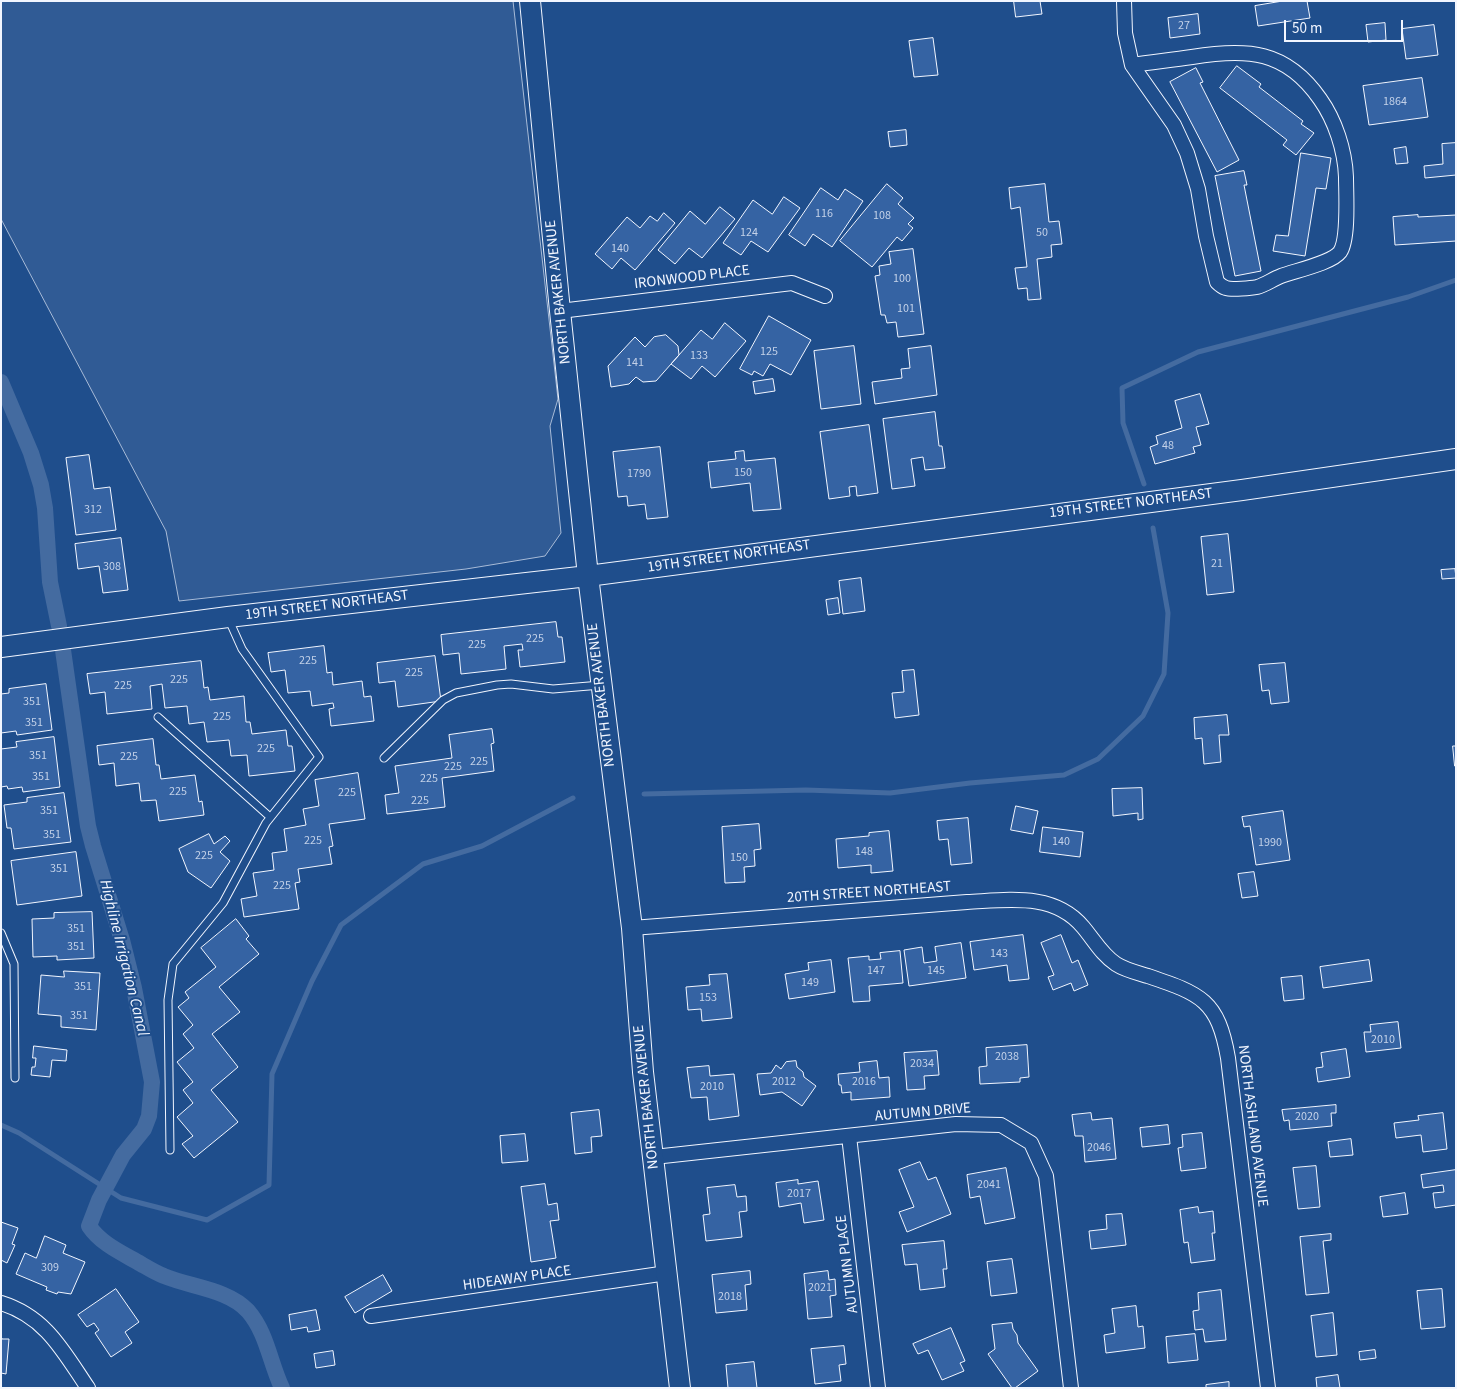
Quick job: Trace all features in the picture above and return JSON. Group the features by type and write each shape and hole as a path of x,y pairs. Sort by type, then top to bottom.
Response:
{"street":[{"name":"NORTH BAKER AVENUE","path":"530,1 588,576 632,928 643,1072 680,1388"},
{"path":"1124,1 1125,33 1132,65 1174,125 1186,153 1198,189 1217,282 1226,288 1256,287 1280,276 1331,259 1340,252 1345,238 1346,162 1327,108 1303,78 1288,66 1259,54 1221,52 1132,65"},
{"name":"IRONWOOD PLACE","path":"560,311 792,283 825,296"},
{"name":"19TH STREET NORTHEAST","path":"1,647 228,618 588,576 1242,490 1456,459"},
{"name":"20TH STREET NORTHEAST","path":"632,928 1015,899 1040,901 1058,907 1072,916 1094,942"},
{"name":"NORTH ASHLAND AVENUE","path":"1094,942 1103,954 1116,964 1178,986 1201,998 1216,1016 1224,1035 1229,1062 1268,1388"},
{"name":"AUTUMN DRIVE","path":"654,1157 956,1124 1001,1125 1031,1143 1046,1176 1070,1388"},
{"name":"AUTUMN PLACE","path":"849,1136 878,1388"},
{"name":"HIDEAWAY PLACE","path":"371,1316 667,1273"},
{"path":"1,1303 23,1311 39,1322 63,1350 88,1388"}],"lane":[{"path":"170,1150 168,1000 174,964 222,902 270,817 319,757 242,649 228,618"},
{"path":"384,758 443,700 456,693 511,684 553,689 601,685"},
{"path":"158,717 270,817"},
{"path":"1,933 4,950 14,964 15,1078"}],"shaded area":[{"path":"1,1 513,1 558,399 550,426 561,533 545,556 466,569 179,601 166,531 1,219"}],"building":[{"path":"1014,1 1040,1 1042,14 1016,17"},
{"path":"1283,1 1307,1 1310,18 1258,26 1255,6"},
{"path":"1198,14 1200,34 1170,38 1168,18"},
{"path":"1385,23 1386,40 1368,42 1366,25"},
{"path":"1434,25 1438,55 1406,59 1402,29"},
{"path":"933,38 938,75 914,77 909,41"},
{"path":"1237,66 1261,84 1259,87 1303,121 1301,124 1314,133 1296,155 1283,145 1287,140 1220,88"},
{"path":"1196,68 1203,82 1200,83 1239,160 1217,172 1170,82"},
{"path":"1422,78 1428,117 1369,125 1363,86"},
{"path":"906,130 907,145 890,147 888,132"},
{"path":"1456,143 1456,175 1425,178 1424,166 1443,164 1442,144"},
{"path":"1406,147 1408,163 1396,164 1394,149"},
{"path":"1301,153 1331,158 1326,189 1316,188 1305,256 1273,251 1276,235 1288,236"},
{"path":"1244,171 1247,185 1244,185 1261,271 1235,276 1215,176"},
{"path":"887,184 903,198 898,204 914,218 908,224 913,228 902,241 897,237 872,267 840,241"},
{"path":"1045,184 1049,222 1059,221 1062,244 1051,245 1052,257 1037,259 1041,299 1028,300 1027,288 1018,289 1015,268 1027,267 1020,207 1011,209 1009,188"},
{"path":"821,188 838,200 845,189 863,201 832,247 813,234 805,246 789,235"},
{"path":"784,197 800,208 768,252 751,241 741,255 723,243 753,200 772,214"},
{"path":"720,207 735,219 702,258 689,248 675,264 658,250 690,211 705,224"},
{"path":"664,213 675,223 635,270 621,258 612,269 595,254 627,217 640,228 650,216 657,221"},
{"path":"1418,215 1418,217 1456,215 1456,241 1395,245 1393,217"},
{"path":"913,249 924,334 898,337 896,322 887,323 885,315 881,315 875,276 880,275 879,266 891,264 889,252"},
{"path":"769,316 811,340 791,375 770,364 763,376 754,371 752,375 740,369"},
{"path":"725,323 746,341 715,377 702,366 691,379 671,364 701,330 712,339"},
{"path":"666,335 678,346 679,355 656,381 643,382 636,377 629,384 611,387 608,366 635,337 645,347 654,337"},
{"path":"854,346 861,404 821,409 814,351"},
{"path":"931,346 937,395 875,404 872,382 902,378 901,369 910,368 908,349"},
{"path":"773,379 775,391 755,394 753,382"},
{"path":"1200,394 1209,424 1196,427 1201,445 1193,447 1195,453 1155,464 1150,447 1158,444 1156,436 1182,428 1175,401"},
{"path":"935,412 939,446 942,446 945,468 925,470 923,457 911,459 915,486 892,489 883,419"},
{"path":"869,425 878,493 857,496 856,486 849,487 850,496 829,499 820,432"},
{"path":"660,447 668,517 647,519 645,504 628,506 627,496 618,497 613,452"},
{"path":"744,451 745,461 775,458 781,509 753,511 750,483 711,488 708,462 736,459 735,452"},
{"path":"89,455 94,489 110,487 116,530 76,535 66,458"},
{"path":"1228,534 1234,592 1207,595 1201,537"},
{"path":"121,538 128,590 103,593 99,566 78,569 75,544"},
{"path":"1455,569 1456,578 1442,579 1441,570"},
{"path":"861,578 865,611 843,614 839,581"},
{"path":"838,598 840,613 828,615 826,600"},
{"path":"556,622 558,637 562,637 565,662 520,667 518,650 523,650 522,644 504,646 506,669 461,674 459,653 443,655 441,635"},
{"path":"324,646 327,673 332,672 333,685 362,681 364,697 371,696 374,721 331,726 329,709 334,708 333,703 312,706 310,691 288,693 285,670 271,672 268,653"},
{"path":"435,656 441,701 398,707 395,681 379,683 377,663"},
{"path":"201,661 204,688 208,687 210,700 244,696 246,722 250,722 252,734 286,730 288,746 292,746 295,771 249,776 247,755 231,756 229,740 207,742 204,722 189,724 187,706 165,708 162,684 150,686 152,709 107,714 105,692 90,694 87,674"},
{"path":"1285,663 1289,702 1271,704 1269,690 1262,691 1259,665"},
{"path":"914,670 919,715 895,718 892,693 904,692 902,671"},
{"path":"46,684 52,730 17,735 16,731 1,733 1,694 9,693 9,689"},
{"path":"1227,715 1229,735 1219,735 1221,762 1204,764 1202,738 1195,739 1194,718"},
{"path":"492,729 494,743 491,744 494,771 442,778 445,807 387,814 385,795 399,793 395,766 452,758 449,735"},
{"path":"54,737 60,787 23,792 22,787 8,789 7,786 1,787 1,749 17,747 16,742"},
{"path":"153,739 156,765 159,765 161,779 195,775 199,802 202,801 204,815 159,821 156,800 141,801 139,783 116,786 114,763 99,765 97,746"},
{"path":"1453,746 1456,746 1456,766 1455,766"},
{"path":"358,773 365,819 329,824 333,846 329,847 332,864 298,869 300,882 295,883 299,909 244,917 241,899 257,896 253,873 274,870 272,853 287,851 284,829 306,825 303,809 319,806 315,780"},
{"path":"1142,788 1143,819 1138,820 1138,813 1113,816 1112,789"},
{"path":"64,793 71,842 14,849 11,828 7,828 4,805 27,802 27,798"},
{"path":"1016,806 1038,811 1033,834 1011,830"},
{"path":"1283,811 1290,860 1256,865 1250,826 1244,827 1242,817"},
{"path":"968,818 972,863 951,865 948,839 939,840 937,821"},
{"path":"759,824 761,849 754,850 755,866 744,867 745,882 725,883 722,827"},
{"path":"1043,827 1083,832 1080,857 1040,852"},
{"path":"889,831 893,871 871,873 871,865 838,868 836,839 869,836 869,833"},
{"path":"209,834 214,844 225,836 230,841 220,852 230,861 211,888 188,872 179,849"},
{"path":"76,852 82,896 17,905 11,861"},
{"path":"1254,872 1258,896 1242,898 1238,874"},
{"path":"92,912 94,958 57,960 57,956 33,957 32,919 54,918 54,913"},
{"path":"236,919 249,936 246,939 259,954 219,987 240,1012 212,1034 238,1067 211,1090 238,1122 194,1158 182,1144 193,1136 177,1117 193,1103 183,1090 193,1082 177,1062 194,1048 183,1034 193,1025 178,1007 189,998 185,992 216,967 201,948"},
{"path":"1023,935 1029,979 1009,981 1007,965 974,970 970,942"},
{"path":"1061,935 1072,963 1078,960 1088,985 1074,991 1071,983 1053,990 1048,977 1054,975 1041,943"},
{"path":"961,943 966,978 909,986 904,950 922,947 924,963 937,961 935,947"},
{"path":"900,951 903,983 869,986 870,1001 853,1002 848,958 869,956 869,960 881,959 880,953"},
{"path":"831,960 835,992 789,999 785,974 809,970 808,963"},
{"path":"1369,960 1372,981 1323,988 1320,967"},
{"path":"64,971 100,973 96,1030 61,1027 61,1016 38,1014 41,975 64,977"},
{"path":"727,974 732,1018 702,1021 701,1009 688,1010 686,987 710,985 709,975"},
{"path":"1302,976 1304,999 1284,1001 1281,978"},
{"path":"1398,1022 1401,1048 1366,1052 1364,1032 1371,1032 1370,1025"},
{"path":"1027,1045 1029,1077 1020,1078 1020,1082 980,1084 979,1067 987,1066 986,1048"},
{"path":"34,1046 67,1050 66,1061 52,1060 50,1077 31,1075 32,1067 35,1067 36,1058 33,1058"},
{"path":"1346,1049 1350,1077 1318,1082 1316,1068 1323,1067 1321,1053"},
{"path":"937,1051 939,1075 924,1076 925,1089 907,1090 904,1053"},
{"path":"796,1061 797,1067 803,1072 804,1077 816,1086 802,1106 782,1092 760,1095 757,1074 771,1073 776,1065 781,1069 786,1062"},
{"path":"877,1061 879,1078 889,1077 890,1097 851,1100 851,1092 842,1093 838,1074 860,1072 859,1063"},
{"path":"709,1066 710,1076 734,1074 739,1116 709,1120 707,1097 691,1098 687,1068"},
{"path":"1336,1105 1336,1113 1331,1113 1332,1126 1290,1130 1289,1120 1284,1121 1282,1110"},
{"path":"599,1110 602,1136 591,1137 592,1152 575,1154 571,1113"},
{"path":"1091,1113 1092,1120 1112,1118 1116,1159 1085,1162 1083,1136 1075,1136 1072,1115"},
{"path":"1443,1113 1447,1149 1423,1152 1421,1135 1396,1138 1394,1123 1419,1120 1418,1116"},
{"path":"1168,1125 1170,1144 1142,1147 1140,1128"},
{"path":"1202,1133 1206,1168 1181,1171 1178,1148 1183,1147 1182,1135"},
{"path":"525,1134 528,1161 502,1163 500,1136"},
{"path":"1351,1139 1353,1155 1330,1157 1328,1142"},
{"path":"920,1162 928,1180 936,1177 951,1214 907,1232 899,1212 914,1207 899,1170"},
{"path":"1316,1166 1320,1207 1298,1209 1293,1168"},
{"path":"1006,1168 1015,1218 985,1224 980,1196 970,1198 967,1175"},
{"path":"1456,1170 1456,1205 1435,1208 1433,1193 1444,1192 1443,1185 1423,1188 1421,1175"},
{"path":"798,1180 798,1184 818,1181 824,1220 804,1223 801,1203 779,1207 776,1183"},
{"path":"545,1184 548,1205 557,1203 559,1220 550,1221 556,1258 531,1262 521,1187"},
{"path":"735,1185 737,1197 746,1196 747,1211 739,1212 742,1237 706,1241 703,1215 710,1214 707,1188"},
{"path":"1405,1193 1408,1214 1383,1217 1380,1197"},
{"path":"1198,1207 1199,1213 1213,1211 1215,1233 1212,1233 1215,1260 1191,1263 1188,1242 1184,1243 1180,1210"},
{"path":"1122,1214 1126,1245 1091,1249 1089,1231 1107,1229 1106,1215"},
{"path":"1,1222 18,1228 12,1244 15,1245 7,1263 1,1260"},
{"path":"1331,1234 1331,1240 1323,1241 1329,1293 1306,1295 1300,1237"},
{"path":"45,1236 66,1245 63,1253 85,1262 71,1294 58,1292 57,1294 46,1290 47,1287 16,1274 25,1253 36,1258"},
{"path":"944,1241 947,1269 943,1269 945,1287 920,1290 917,1264 905,1265 902,1245"},
{"path":"1012,1259 1017,1293 991,1296 987,1262"},
{"path":"750,1271 751,1284 745,1285 747,1310 716,1313 712,1275"},
{"path":"828,1271 829,1280 835,1279 836,1295 830,1296 832,1317 808,1319 804,1274"},
{"path":"383,1275 392,1291 355,1313 345,1297"},
{"path":"116,1289 139,1322 125,1332 132,1343 111,1357 95,1333 99,1330 94,1323 87,1327 78,1315"},
{"path":"1442,1289 1445,1327 1421,1329 1417,1291"},
{"path":"1221,1290 1226,1340 1205,1342 1203,1329 1195,1330 1193,1311 1199,1310 1198,1293"},
{"path":"1136,1306 1138,1327 1143,1326 1145,1348 1106,1353 1104,1335 1115,1333 1112,1309"},
{"path":"316,1310 320,1330 308,1332 307,1327 291,1330 289,1315"},
{"path":"1333,1313 1337,1355 1316,1357 1311,1316"},
{"path":"1012,1323 1018,1343 1038,1371 1015,1388 1012,1388 988,1354 995,1349 992,1325"},
{"path":"951,1328 965,1361 960,1363 964,1371 942,1380 928,1350 918,1354 913,1344"},
{"path":"1195,1334 1198,1360 1168,1363 1166,1337"},
{"path":"1,1336 2,1339 9,1339 6,1374 1,1373"},
{"path":"844,1346 846,1364 839,1365 841,1381 815,1384 811,1349"},
{"path":"1375,1350 1376,1358 1360,1360 1359,1352"},
{"path":"333,1351 335,1365 316,1368 314,1354"},
{"path":"754,1362 757,1388 728,1388 726,1365"},
{"path":"1338,1375 1340,1388 1317,1388 1316,1378"},
{"path":"1229,1382 1229,1388 1206,1388 1206,1385"}],"waterway":[{"path":"1144,484 1123,423 1122,388 1198,352 1408,297 1456,280"},
{"name":"Highline Irrigation Canal","path":"1,382 31,453 41,485 45,508 50,582 59,626"},
{"path":"644,794 806,790 890,793 970,783 1064,775 1098,759 1143,716 1164,674 1168,613 1153,528"},
{"name":"Highline Irrigation Canal","path":"63,650 88,826 122,940 134,988 152,1082 149,1116 144,1129 123,1155 99,1200 89,1226 106,1243 155,1272 174,1280 219,1293 240,1304 248,1311 260,1329 282,1388"},
{"path":"1,1125 19,1133 121,1198 207,1220 269,1185 272,1074 312,981 341,925 423,864 482,846 573,798"}]}
